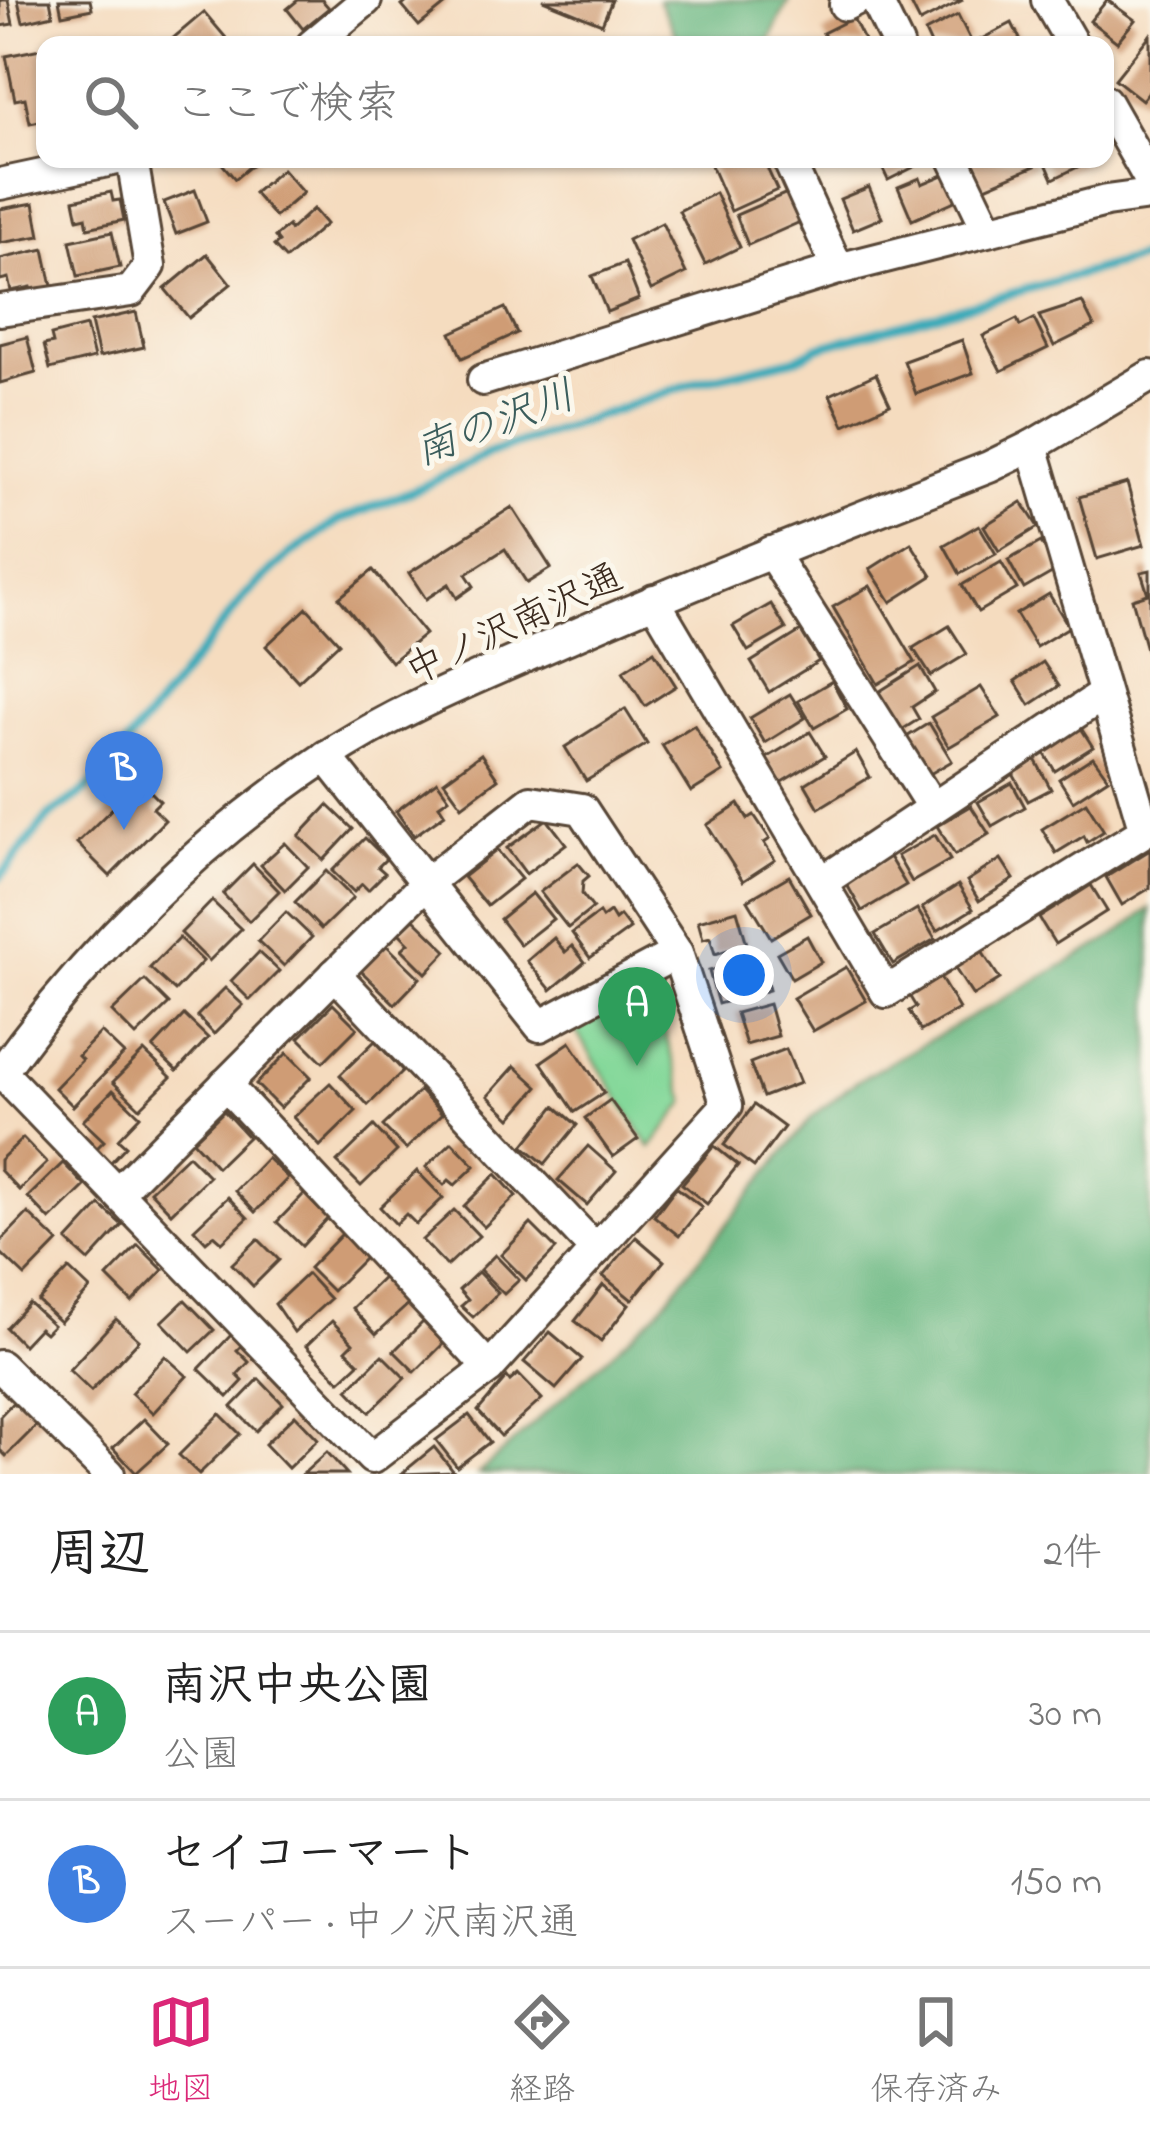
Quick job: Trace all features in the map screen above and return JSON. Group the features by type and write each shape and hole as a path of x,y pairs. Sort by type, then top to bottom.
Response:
{"street":[{"path":"323,36 366,0"},
{"path":"859,2 890,36"},
{"path":"1114,117 1150,179"},
{"path":"0,184 75,168"},
{"path":"0,310 131,291 150,266 134,168"},
{"path":"792,168 838,268"},
{"path":"957,168 988,230"},
{"path":"483,380 838,268 1106,201 1150,195"},
{"name":"中ノ沢南沢通","path":"0,1072 134,913 231,826 326,757 452,688 771,551 989,467 1150,376"},
{"path":"654,600 886,992 1145,831 1032,446"},
{"path":"771,551 933,808"},
{"path":"822,882 1105,694"},
{"path":"326,757 540,1026 677,953"},
{"path":"0,1072 372,1457 489,1368 727,1105 677,953 583,809 531,801 426,883 118,1192"},
{"path":"335,974 596,1250"},
{"path":"225,1084 489,1368"},
{"path":"0,1366 109,1474"}],"green space":[{"path":"658,0 789,0 771,36 676,36"},
{"path":"1150,908 1150,1474 478,1474 656,1313 812,1117 855,1082 1115,936"},
{"path":"651,988 686,1102 651,1148 575,1030"}],"building":[{"path":"0,0 8,0 13,24 0,26"},
{"path":"18,0 50,0 53,15 23,22"},
{"path":"59,0 90,0 92,9 62,15"},
{"path":"298,0 322,0 329,8 303,29 287,9"},
{"path":"409,0 451,0 419,26 402,6"},
{"path":"543,0 612,0 602,24"},
{"path":"909,0 963,0 920,22"},
{"path":"1107,0 1135,20 1117,42 1090,21"},
{"path":"204,12 224,36 176,36"},
{"path":"958,15 968,36 927,36 925,32"},
{"path":"853,18 862,36 824,36"},
{"path":"1012,23 1018,36 987,36"},
{"path":"1150,35 1150,90 1142,100 1115,79"},
{"path":"36,50 36,122 30,123 25,98 15,100 6,56"},
{"path":"226,168 248,168 235,179"},
{"path":"712,168 767,168 777,190 731,211"},
{"path":"882,168 912,168 888,180"},
{"path":"974,168 1030,168 983,188"},
{"path":"1048,168 1076,168 1053,179"},
{"path":"282,169 303,193 275,217 254,193"},
{"path":"948,173 959,199 912,220 898,187"},
{"path":"869,187 882,218 853,230 840,199"},
{"path":"195,190 207,222 176,234 164,202"},
{"path":"111,192 113,201 120,200 124,220 88,228 86,217 78,219 74,200"},
{"path":"715,193 740,247 705,264 679,211"},
{"path":"787,193 800,222 748,245 736,215"},
{"path":"34,203 40,236 0,243 0,209"},
{"path":"313,209 326,224 286,259 274,246 279,242 275,237"},
{"path":"662,223 686,273 651,290 628,240"},
{"path":"112,232 120,267 78,276 70,241"},
{"path":"44,249 53,291 33,296 31,287 11,291 8,278 0,280 0,259"},
{"path":"207,254 231,284 189,318 165,289"},
{"path":"625,263 639,299 607,312 592,276"},
{"path":"1082,302 1094,326 1054,346 1039,316"},
{"path":"505,308 517,333 462,358 451,333"},
{"path":"136,312 144,347 99,357 91,322"},
{"path":"1017,319 1020,326 1034,319 1048,348 1001,371 983,336"},
{"path":"86,326 94,358 50,369 44,345 53,343 51,335"},
{"path":"27,337 36,373 0,383 0,344"},
{"path":"962,340 973,373 916,394 904,361"},
{"path":"876,374 890,404 844,425 830,395"},
{"path":"1127,483 1144,545 1097,559 1079,497"},
{"path":"1022,502 1038,527 999,551 984,526"},
{"path":"512,507 551,568 527,583 505,549 466,574 474,586 457,598 449,584 426,599 409,573"},
{"path":"979,525 996,554 960,574 944,545"},
{"path":"1041,542 1057,570 1024,589 1008,560"},
{"path":"911,543 932,576 891,602 870,569"},
{"path":"1001,562 1017,589 978,612 962,585"},
{"path":"373,570 425,634 391,662 339,598"},
{"path":"1150,570 1150,648 1146,649 1132,599 1148,594 1141,572"},
{"path":"870,586 915,662 878,684 833,607"},
{"path":"1049,594 1069,627 1036,647 1016,614"},
{"path":"771,604 786,629 748,651 733,626"},
{"path":"307,608 339,643 298,681 266,646"},
{"path":"949,626 967,654 931,676 913,648"},
{"path":"801,631 819,661 769,692 751,662"},
{"path":"654,651 676,686 645,706 623,671"},
{"path":"1043,662 1059,686 1030,705 1015,681"},
{"path":"920,666 935,692 912,707 919,719 900,731 877,693"},
{"path":"832,681 847,709 814,728 798,701"},
{"path":"981,687 1000,717 949,747 931,717"},
{"path":"790,694 805,718 765,743 750,718"},
{"path":"625,709 647,744 586,781 565,747"},
{"path":"929,723 952,761 928,775 905,738"},
{"path":"694,725 723,772 691,792 662,745"},
{"path":"1079,725 1093,747 1055,771 1042,749"},
{"path":"810,732 825,756 780,783 765,759"},
{"path":"856,752 870,777 819,808 805,784"},
{"path":"481,754 498,779 462,806 444,781"},
{"path":"1093,757 1108,778 1073,801 1059,779"},
{"path":"1035,759 1051,789 1028,801 1012,772"},
{"path":"437,781 449,798 439,805 445,814 414,836 396,811"},
{"path":"1012,783 1025,807 992,826 978,802"},
{"path":"145,786 160,801 153,808 165,820 110,876 77,843 131,790 137,795"},
{"path":"1086,802 1104,831 1087,842 1084,836 1056,853 1042,829"},
{"path":"739,804 748,819 754,815 770,839 764,843 775,860 743,881 707,825"},
{"path":"328,805 353,829 324,860 299,836"},
{"path":"971,806 989,834 955,855 937,826"},
{"path":"547,819 566,844 526,874 507,848"},
{"path":"935,835 950,860 912,882 897,856"},
{"path":"365,838 386,859 378,867 385,873 368,890 362,884 354,892 332,871"},
{"path":"285,843 308,867 285,890 261,865"},
{"path":"497,850 521,879 487,906 463,877"},
{"path":"1150,850 1150,888 1122,905 1106,877"},
{"path":"889,857 906,885 862,911 846,883"},
{"path":"1001,859 1014,879 979,901 967,881"},
{"path":"578,863 589,876 583,881 582,894 593,908 568,928 540,892"},
{"path":"253,864 279,891 249,921 223,894"},
{"path":"326,871 353,898 321,929 295,902"},
{"path":"789,876 811,914 771,938 748,900"},
{"path":"958,885 973,909 937,931 922,908"},
{"path":"1091,885 1107,911 1055,944 1039,918"},
{"path":"532,893 553,919 520,945 500,919"},
{"path":"212,901 241,929 209,961 181,933"},
{"path":"917,909 935,939 893,964 875,934"},
{"path":"737,910 747,944 715,954 710,937 703,939 698,921"},
{"path":"286,912 312,937 284,966 258,941"},
{"path":"610,912 630,929 590,958 572,933 599,913 602,918"},
{"path":"414,919 447,951 426,973 402,949 409,943 399,933"},
{"path":"807,936 821,962 792,979 777,953"},
{"path":"179,938 203,961 175,991 150,968"},
{"path":"554,938 565,952 572,946 585,962 551,990 527,961"},
{"path":"385,944 420,978 395,1004 360,970"},
{"path":"979,947 1000,979 973,996 952,964"},
{"path":"259,952 279,971 250,1000 231,981"},
{"path":"761,958 769,990 718,1004 709,971"},
{"path":"846,967 866,1001 813,1031 793,998"},
{"path":"938,974 959,1009 921,1031 909,1011 916,1007 907,992"},
{"path":"145,980 169,1004 136,1036 112,1012"},
{"path":"225,988 243,1005 214,1034 197,1016"},
{"path":"333,1004 357,1028 323,1062 299,1038"},
{"path":"769,1004 778,1036 746,1045 736,1013"},
{"path":"184,1015 208,1038 177,1071 153,1048"},
{"path":"101,1032 124,1054 73,1106 55,1088"},
{"path":"375,1041 403,1071 368,1105 340,1075"},
{"path":"570,1042 604,1093 575,1112 541,1062"},
{"path":"786,1049 800,1083 763,1097 750,1063"},
{"path":"144,1051 171,1077 140,1108 113,1082"},
{"path":"287,1053 311,1077 280,1108 256,1084"},
{"path":"515,1066 538,1087 511,1118 488,1096"},
{"path":"330,1083 356,1111 320,1146 293,1117"},
{"path":"113,1090 140,1116 118,1139 126,1146 110,1163 96,1149 104,1141 83,1121"},
{"path":"420,1091 442,1114 406,1149 383,1126"},
{"path":"610,1100 638,1139 613,1157 585,1118"},
{"path":"754,1105 784,1127 754,1167 724,1145"},
{"path":"555,1106 577,1125 545,1164 523,1146"},
{"path":"224,1111 248,1137 217,1167 193,1141"},
{"path":"374,1126 397,1151 361,1186 337,1162"},
{"path":"23,1138 47,1163 19,1190 0,1170 0,1160"},
{"path":"452,1142 475,1166 455,1185 449,1180 444,1185 426,1167"},
{"path":"588,1146 616,1171 587,1205 558,1180"},
{"path":"714,1146 738,1165 707,1204 682,1184"},
{"path":"188,1155 209,1176 171,1213 150,1191"},
{"path":"267,1158 288,1178 255,1212 235,1191"},
{"path":"63,1163 85,1186 50,1220 28,1197"},
{"path":"417,1171 443,1198 416,1224 406,1214 396,1224 380,1207"},
{"path":"496,1174 516,1196 484,1227 464,1206"},
{"path":"676,1187 702,1207 679,1236 654,1216"},
{"path":"304,1194 328,1218 302,1246 277,1222"},
{"path":"228,1197 248,1218 222,1242 214,1235 206,1242 194,1229"},
{"path":"100,1205 122,1225 89,1261 67,1241"},
{"path":"454,1210 479,1236 447,1266 422,1240"},
{"path":"28,1213 58,1242 25,1276 0,1252 0,1242"},
{"path":"531,1224 556,1249 526,1280 501,1255"},
{"path":"344,1232 367,1256 332,1291 309,1268"},
{"path":"636,1237 664,1261 632,1300 603,1276"},
{"path":"258,1239 279,1260 253,1286 232,1264"},
{"path":"138,1245 163,1270 132,1302 107,1277"},
{"path":"495,1255 519,1280 504,1294 480,1270"},
{"path":"69,1269 90,1289 60,1322 38,1301"},
{"path":"478,1272 498,1293 473,1317 461,1306 468,1300 459,1290"},
{"path":"307,1274 330,1299 294,1332 275,1304"},
{"path":"387,1274 412,1301 376,1334 352,1308"},
{"path":"603,1285 629,1305 601,1341 575,1321"},
{"path":"185,1300 214,1330 191,1352 162,1322"},
{"path":"29,1303 53,1325 45,1333 39,1328 23,1345 6,1328"},
{"path":"116,1319 139,1340 91,1391 69,1370"},
{"path":"332,1321 353,1343 346,1350 359,1363 340,1381 306,1346"},
{"path":"423,1322 444,1343 415,1372 394,1351"},
{"path":"550,1332 582,1359 556,1389 524,1362"},
{"path":"231,1335 242,1345 237,1350 249,1362 237,1375 243,1381 228,1397 199,1369"},
{"path":"382,1355 405,1378 370,1412 348,1389"},
{"path":"165,1356 187,1376 153,1413 131,1393"},
{"path":"518,1374 542,1399 501,1436 478,1411 507,1377 510,1381"},
{"path":"259,1379 283,1404 256,1431 232,1407"},
{"path":"20,1395 44,1418 6,1456 0,1450 0,1416"},
{"path":"220,1414 240,1434 199,1474 179,1455"},
{"path":"295,1415 318,1439 288,1468 265,1444"},
{"path":"469,1415 490,1442 457,1467 436,1440"},
{"path":"144,1419 168,1444 136,1473 113,1448"},
{"path":"434,1447 454,1472 401,1474"},
{"path":"327,1452 347,1474 303,1474"}],"waterway":[{"name":"南の沢川","path":"0,877 49,816 84,792 112,763 246,595 289,555 338,521 488,454 700,381 798,358 819,347 1150,255"}],"place":[{"name":"セイコーマート","path":"124,830"},
{"name":"南沢中央公園","path":"637,1066"}]}
